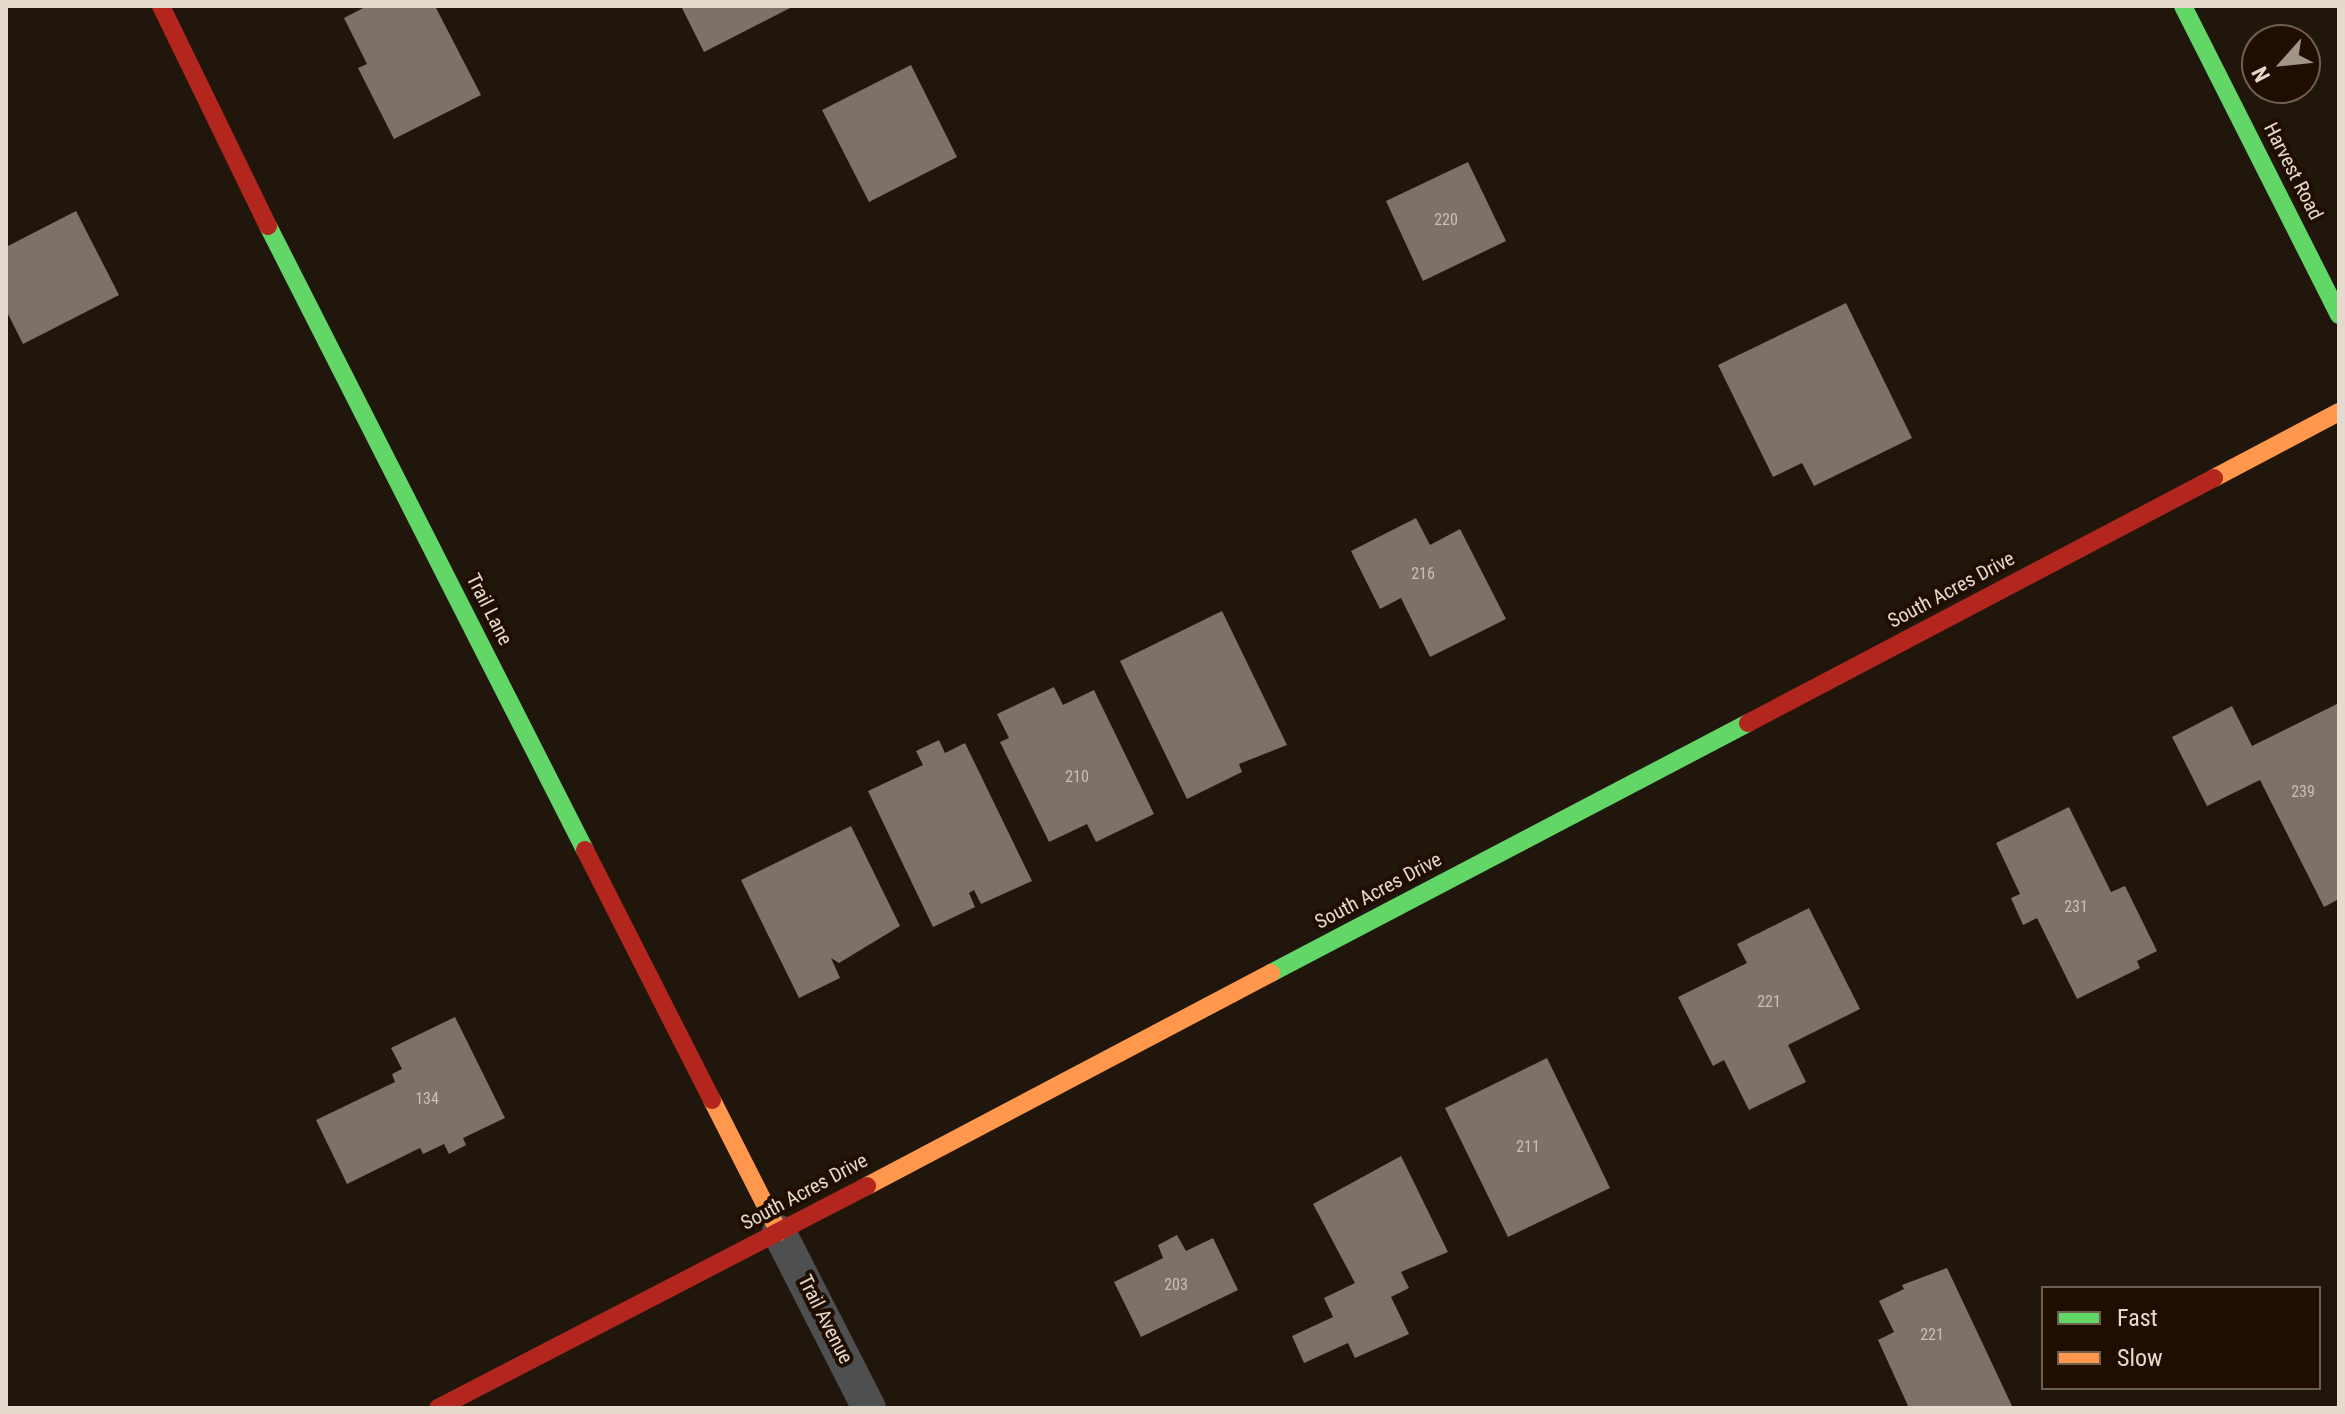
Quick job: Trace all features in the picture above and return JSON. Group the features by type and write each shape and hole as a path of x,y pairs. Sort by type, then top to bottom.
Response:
{"street":[{"name":"Trail Lane","path":"161,6 261,213 779,1232"},
{"name":"Harvest Road","path":"2183,6 2339,315"},
{"name":"South Acres Drive","path":"438,1408 2339,412"}],"lane":[{"name":"Trail Avenue","path":"779,1232 869,1408"}],"building":[{"path":"367,6 435,6 481,95 394,139 358,68 367,64 344,18"},
{"path":"681,6 794,6 704,52"},
{"path":"911,65 957,157 869,202 822,110"},
{"path":"1468,162 1506,241 1423,281 1386,201"},
{"path":"76,211 119,295 23,344 6,310 6,247"},
{"path":"1846,303 1912,438 1814,486 1802,463 1773,477 1718,365"},
{"path":"1416,518 1430,545 1460,529 1506,619 1430,657 1401,598 1380,609 1351,551"},
{"path":"1222,611 1287,745 1239,764 1242,772 1187,799 1120,661"},
{"path":"1054,687 1063,705 1094,690 1154,814 1096,842 1087,824 1049,842 1000,742 1009,738 997,714"},
{"path":"2337,704 2339,899 2324,907 2260,780 2207,806 2172,737 2232,706 2252,746"},
{"path":"939,740 945,753 965,743 1032,881 981,904 974,890 969,893 975,907 933,927 868,791 923,765 916,751"},
{"path":"2069,807 2111,892 2125,886 2157,951 2137,961 2140,968 2077,999 2037,918 2023,925 2011,898 2020,894 1996,843"},
{"path":"851,826 900,926 839,963 831,958 840,978 799,998 741,880"},
{"path":"1809,908 1860,1009 1788,1045 1806,1082 1749,1110 1724,1060 1713,1066 1678,997 1747,963 1737,944"},
{"path":"455,1017 505,1118 463,1138 466,1145 449,1154 444,1144 423,1154 420,1148 347,1184 316,1120 395,1082 392,1074 402,1069 391,1048"},
{"path":"1547,1058 1610,1188 1508,1237 1445,1108"},
{"path":"1401,1156 1448,1252 1401,1272 1409,1288 1391,1297 1409,1334 1355,1358 1348,1343 1304,1363 1292,1336 1333,1317 1324,1298 1355,1283 1313,1204"},
{"path":"1177,1235 1186,1251 1213,1238 1238,1290 1141,1337 1114,1282 1163,1258 1158,1245"},
{"path":"1947,1268 2013,1408 1909,1408 1878,1340 1894,1332 1879,1301 1904,1289 1902,1285"}],"traffic: fast":[{"path":"2183,6 2339,315"},
{"path":"268,226 585,850"},
{"path":"1271,973 1748,723"}],"traffic: slow":[{"path":"2214,478 2339,412"},
{"path":"867,1186 1271,973"},
{"path":"712,1100 779,1232"}],"traffic: jam":[{"path":"161,6 268,226"},
{"path":"1748,723 2214,478"},
{"path":"585,850 712,1100"},
{"path":"438,1408 867,1186"}]}
